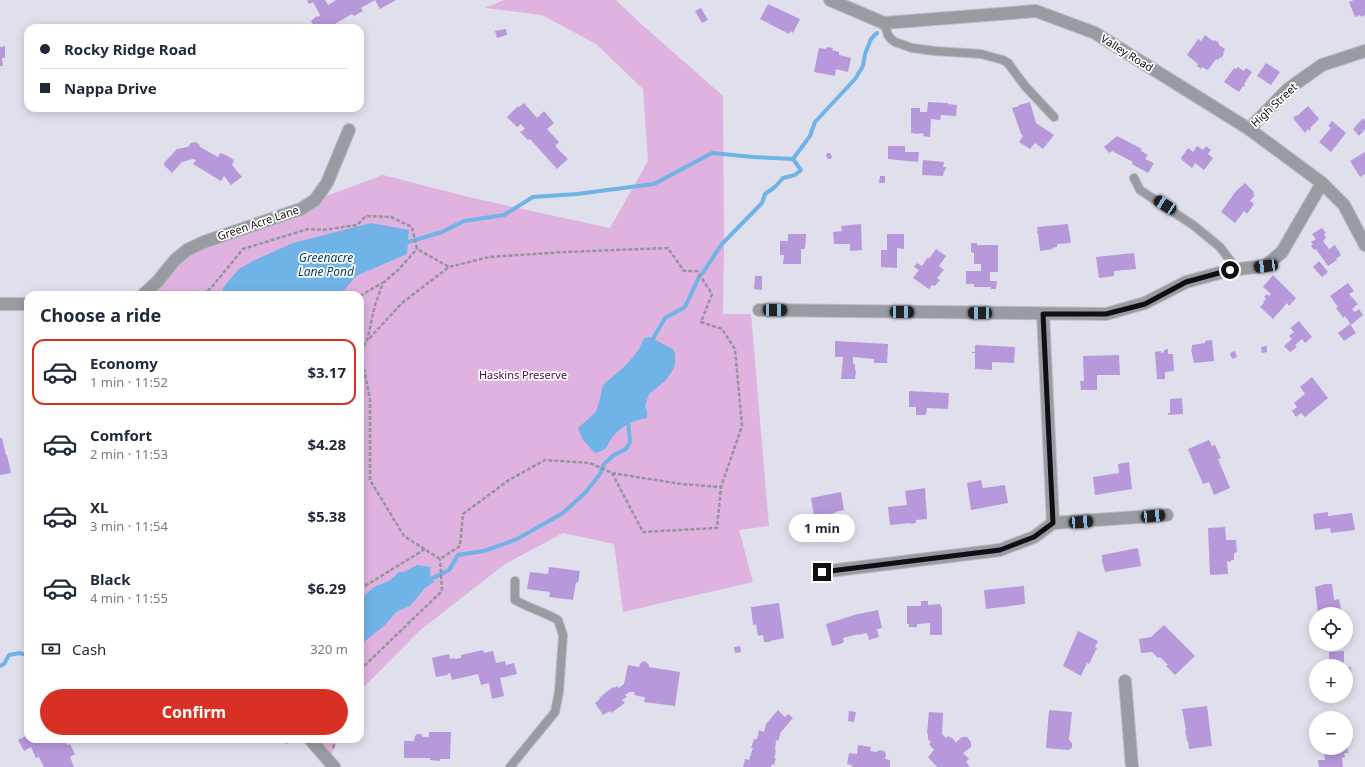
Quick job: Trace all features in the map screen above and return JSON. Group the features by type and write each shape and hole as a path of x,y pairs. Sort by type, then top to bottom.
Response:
{"street":[{"name":"Valley Road","path":"830,0 884,23 1035,6 1095,33 1249,129 1322,183 1344,205 1365,244"},
{"name":"High Street","path":"1249,129 1288,89 1322,65 1365,51"},
{"name":"Green Acre Lane","path":"147,291 158,281 175,260 188,250 204,242 301,209 315,200 327,182 349,130"},
{"path":"759,310 1106,314 1145,304 1186,282 1234,269 1266,266 1282,252 1322,183"},
{"path":"0,304 24,304"},
{"path":"1043,314 1053,523"},
{"path":"822,572 1000,550 1034,537 1053,523 1167,515"},
{"path":"1125,681 1132,767"},
{"path":"313,743 334,767"}],"lane":[{"path":"884,23 888,35 895,42 912,48 981,54 1003,60 1008,63 1022,82 1054,117"},
{"path":"1134,178 1140,190 1193,225 1220,247 1232,263 1234,269"},
{"path":"510,767 555,712 559,692 563,635 558,620 545,612 525,606 515,600 515,581"}],"path":[{"path":"208,291 243,249 308,229 323,230 358,225 366,216 391,217 412,227 417,249 449,268"},
{"path":"364,345 402,304 449,268 489,257 668,248 684,271 697,271 712,294 701,322 722,329 735,349 742,426 721,487 717,528 642,532 612,472"},
{"path":"364,294 383,282 398,270 417,249"},
{"path":"367,341 375,305 383,282"},
{"path":"364,370 370,398 370,480 404,536 440,558"},
{"path":"440,558 460,546 463,514 509,480 545,460 590,463 612,472 681,484 721,487"},
{"path":"364,587 425,549"},
{"path":"364,665 442,592 440,558"}],"green space":[{"name":"Haskins Preserve","path":"504,0 616,0 723,96 723,314 751,314 769,526 739,530 753,582 623,612 614,544 563,533 505,564 418,632 364,687 364,291 147,291 175,260 315,200 383,175 473,198 610,228 648,161 643,89 596,44 542,15 485,8"},
{"path":"310,743 336,743 329,760"}],"water":[{"name":"Greenacre Lane Pond","path":"371,223 409,230 407,254 356,276 343,291 222,291 225,285 239,269 293,243"},
{"path":"649,337 673,349 675,353 674,368 666,380 649,394 645,406 647,418 638,420 624,427 613,436 604,450 595,453 583,440 578,428 596,412 603,385 633,357 644,338"},
{"path":"417,565 431,567 430,575 434,582 425,588 410,606 396,612 385,625 364,642 364,596 374,587 389,581 399,572 404,572"}],"building":[{"path":"307,0 325,0 328,5 336,0 375,0 361,8 363,11 354,16 352,14 335,24 313,24 311,21 320,15 313,2 309,4"},
{"path":"375,0 396,0 380,9"},
{"path":"1354,0 1365,0 1365,15 1355,17 1349,2"},
{"path":"768,4 800,19 793,33 791,31 789,34 760,19"},
{"path":"701,8 708,20 702,23 695,11"},
{"path":"506,29 507,35 497,38 495,31"},
{"path":"1205,35 1213,41 1215,40 1225,49 1221,58 1220,57 1218,60 1216,59 1208,70 1202,67 1201,69 1197,66 1198,64 1187,55 1198,39 1201,41"},
{"path":"5,46 5,58 2,58 3,66 0,66 0,47"},
{"path":"827,47 833,48 832,50 839,52 839,55 851,58 848,72 836,69 835,76 814,72 819,48 826,49"},
{"path":"1266,63 1280,72 1271,85 1257,76"},
{"path":"1238,67 1244,71 1246,68 1252,72 1244,84 1244,87 1243,86 1239,92 1224,82 1234,68 1236,69"},
{"path":"928,102 957,105 956,116 941,115 940,120 931,119 930,137 923,136 924,134 911,133 911,108 920,108 920,112 927,112"},
{"path":"1030,102 1036,123 1054,135 1043,149 1035,143 1030,149 1019,142 1023,136 1012,108"},
{"path":"524,103 537,118 544,111 554,123 547,129 559,142 556,147 568,159 557,169 530,139 528,140 520,132 525,129 521,124 517,127 507,117 518,106 519,107"},
{"path":"1308,106 1319,119 1309,131 1308,129 1305,133 1293,118"},
{"path":"1363,118 1365,121 1365,129 1359,136 1353,129"},
{"path":"1332,121 1346,133 1331,152 1319,142 1331,128 1328,126"},
{"path":"1117,136 1142,149 1141,151 1148,155 1145,159 1154,163 1148,173 1132,164 1133,162 1112,151 1109,153 1104,147"},
{"path":"195,142 199,144 200,147 218,157 220,153 234,160 232,165 242,177 231,185 224,176 221,181 193,164 196,160 193,159 182,162 172,173 164,165 164,163 177,149 188,147 191,143"},
{"path":"888,146 905,146 905,152 919,152 918,162 888,159"},
{"path":"1197,146 1203,150 1206,146 1211,150 1208,154 1213,158 1204,170 1195,163 1192,168 1181,158 1188,148 1193,152"},
{"path":"1365,152 1365,174 1360,177 1350,161"},
{"path":"827,153 830,153 832,156 831,159 828,159 826,156"},
{"path":"923,160 944,162 943,167 946,167 943,176 922,175"},
{"path":"880,176 885,176 885,183 879,183"},
{"path":"1245,183 1254,192 1253,194 1255,195 1250,201 1254,204 1247,214 1244,211 1235,223 1221,212 1236,191"},
{"path":"861,224 862,250 850,251 850,244 834,244 833,232 842,231 841,226"},
{"path":"1068,224 1071,243 1057,244 1057,247 1052,248 1053,249 1040,251 1037,227"},
{"path":"1322,228 1326,233 1324,234 1326,238 1323,241 1329,249 1335,245 1341,255 1336,259 1337,260 1328,266 1316,249 1314,250 1311,246 1313,244 1311,242 1316,239 1312,234"},
{"path":"788,234 806,234 805,249 801,249 801,264 783,264 784,255 780,255 780,241 788,241"},
{"path":"887,234 904,234 904,249 897,248 897,268 881,267 881,250 887,250"},
{"path":"971,243 977,243 977,245 998,245 998,272 990,272 990,281 997,281 996,289 991,289 991,287 974,287 974,284 966,284 966,271 981,271 981,264 974,264 974,253 971,252"},
{"path":"936,249 946,256 939,266 944,270 937,278 940,280 935,286 932,285 929,289 913,278 919,270 914,267 917,263 922,266"},
{"path":"1134,253 1136,269 1114,271 1114,276 1099,278 1096,257"},
{"path":"1319,261 1328,272 1322,277 1313,267"},
{"path":"1273,275 1296,298 1289,306 1287,303 1273,319 1260,307 1266,299 1264,297 1267,294 1269,296 1271,294 1263,287"},
{"path":"755,276 762,276 762,290 754,289"},
{"path":"1348,283 1354,291 1349,294 1358,304 1352,309 1355,312 1359,309 1363,315 1351,325 1345,316 1343,318 1336,308 1338,307 1330,296"},
{"path":"1299,321 1312,337 1305,343 1302,339 1295,345 1297,347 1290,352 1284,346 1292,339 1289,336 1294,332 1290,328"},
{"path":"1350,324 1356,333 1344,341 1338,333"},
{"path":"1212,340 1214,361 1194,363 1191,349 1192,345 1205,343 1205,341"},
{"path":"835,341 888,344 887,363 874,363 874,359 853,357 853,364 855,364 856,370 855,379 841,379 843,357 835,357"},
{"path":"975,345 1015,347 1014,363 992,362 992,370 975,369 975,353 972,352 975,352"},
{"path":"1267,346 1267,352 1262,353 1261,347"},
{"path":"1168,349 1168,354 1173,354 1174,371 1165,372 1165,379 1157,379 1155,352 1161,351 1161,353"},
{"path":"1235,351 1237,357 1232,359 1230,353"},
{"path":"1119,355 1120,375 1097,375 1097,390 1081,390 1080,381 1084,381 1083,356"},
{"path":"1312,377 1328,398 1305,417 1301,413 1296,417 1292,411 1297,407 1294,403 1305,394 1300,387"},
{"path":"909,391 949,393 948,409 927,408 926,415 916,415 916,407 909,407"},
{"path":"1182,398 1183,414 1168,415 1168,413 1170,413 1170,399"},
{"path":"0,438 2,438 11,473 0,475"},
{"path":"1209,440 1212,446 1215,445 1221,458 1218,459 1230,488 1214,495 1209,482 1203,484 1188,449"},
{"path":"1129,462 1132,489 1095,495 1093,477 1119,473 1118,464"},
{"path":"981,480 983,488 1005,485 1008,503 971,510 967,483"},
{"path":"925,488 927,519 916,520 916,523 911,524 890,525 888,507 907,505 905,491"},
{"path":"841,492 844,510 814,516 811,498"},
{"path":"1328,512 1328,516 1352,513 1355,530 1331,533 1330,528 1315,530 1313,514"},
{"path":"1225,527 1226,540 1236,540 1237,552 1234,553 1234,560 1231,560 1231,562 1227,561 1228,574 1210,575 1208,528"},
{"path":"1138,548 1141,566 1105,572 1102,555"},
{"path":"549,567 580,571 578,583 576,582 573,600 549,597 550,592 527,589 530,572 548,574"},
{"path":"1325,584 1332,584 1334,600 1339,599 1341,607 1317,607 1315,587"},
{"path":"1024,586 1025,604 986,609 984,590"},
{"path":"921,601 928,601 928,605 940,604 942,608 942,635 930,635 930,623 917,624 917,627 909,627 909,624 907,624 907,606 921,606"},
{"path":"779,603 784,638 764,642 763,635 758,636 756,624 753,625 751,607"},
{"path":"878,610 882,628 877,629 879,637 869,640 867,633 859,634 843,638 843,643 832,646 826,624 854,615"},
{"path":"1164,625 1195,656 1175,675 1160,657 1158,658 1152,652 1141,653 1139,639 1151,637"},
{"path":"1078,631 1098,641 1095,647 1097,648 1089,664 1087,663 1081,676 1063,666"},
{"path":"740,646 741,652 735,653 734,647"},
{"path":"483,650 484,653 493,651 496,663 505,661 506,665 514,663 517,674 500,678 504,696 492,699 489,683 481,685 478,674 452,680 450,673 447,674 448,675 436,677 432,658 449,654 450,659 455,659 461,658 461,655"},
{"path":"1344,651 1344,659 1329,659 1329,652"},
{"path":"643,661 649,665 649,667 680,672 675,706 644,702 645,697 637,696 634,694 635,692 630,692 625,695 627,697 622,700 625,703 611,713 610,711 603,715 595,703 613,687 614,688 617,686 619,688 624,684 628,665 639,667"},
{"path":"1207,706 1212,746 1189,749 1182,709"},
{"path":"778,710 785,717 788,714 793,718 781,732 778,741 776,740 776,751 774,758 776,758 774,765 772,764 771,767 743,767 745,759 749,760 754,739 757,739 759,730 764,732 766,724"},
{"path":"1049,710 1072,712 1069,740 1072,743 1072,748 1068,750 1046,748"},
{"path":"849,711 856,712 854,722 848,721"},
{"path":"929,712 943,713 942,734 946,738 948,736 952,738 955,743 962,737 967,737 971,742 971,747 963,753 969,759 966,762 970,767 937,767 928,757 934,750 929,744 931,742 928,739 927,734"},
{"path":"429,732 451,732 450,759 440,759 440,761 430,760 430,758 404,758 404,741 414,741 417,734 421,734 423,737 429,737"},
{"path":"24,737 24,743 70,744 75,754 70,757 74,767 44,767 39,757 36,758 31,747 24,751 18,740"},
{"path":"858,745 871,747 870,751 884,751 886,754 885,759 890,760 890,767 852,767 852,765 847,764 849,753 857,754"},
{"path":"1325,755 1344,755 1345,757 1342,758 1343,767 1319,767 1318,760 1325,760"}],"waterway":[{"path":"408,242 442,232 464,221 504,215 533,197 577,194 654,184 712,153 793,159 810,136 815,122 855,79 863,66 865,54 871,39 877,33"},
{"path":"702,274 721,245 762,203 765,194 775,187 783,178 795,175 801,170 793,159"},
{"path":"651,342 665,318 685,307 699,277"},
{"path":"427,581 449,570 458,555 484,551 517,539 563,513 585,493 600,474 604,464 614,455 626,449 630,442 628,420"},
{"path":"0,666 4,664 9,655 20,653 24,654"}],"route":[{"path":"822,572 1000,550 1034,537 1053,523 1043,314 1106,314 1145,304 1186,282 1230,270"}]}
